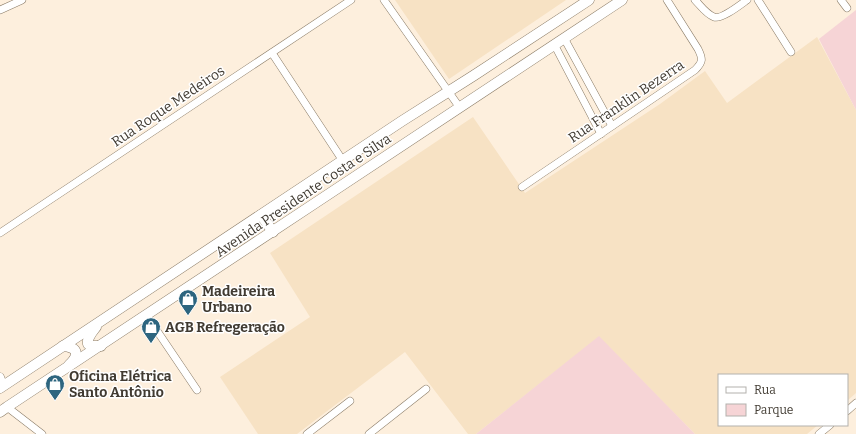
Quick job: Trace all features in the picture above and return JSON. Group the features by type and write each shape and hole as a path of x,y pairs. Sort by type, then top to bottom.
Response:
{"main road":[{"name":"Avenida Presidente Costa e Silva","path":"1,383 63,346 402,121 589,0"},
{"name":"Avenida Presidente Costa e Silva","path":"4,410 622,0"},
{"path":"261,215 273,232"},
{"path":"101,321 87,340 88,344 91,346 102,346"},
{"path":"63,346 72,346 76,354 74,360 67,368"}],"street":[{"path":"0,10 22,0"},
{"name":"Rua Roque Medeiros","path":"0,233 351,0"},
{"path":"384,0 460,108"},
{"name":"Rua Franklin Bezerra","path":"522,187 696,70 701,65 702,57 667,0"},
{"path":"694,0 715,18 723,16 747,0"},
{"path":"758,0 791,52"},
{"path":"842,0 847,8"},
{"path":"564,38 612,126"},
{"path":"554,44 601,134"},
{"path":"272,53 343,161"},
{"path":"147,316 197,390"},
{"path":"369,434 426,389"},
{"path":"307,434 350,402"},
{"path":"848,410 856,403"},
{"path":"4,410 42,434"},
{"path":"819,434 829,426"}],"shaded area":[{"path":"395,0 566,0 449,79"},
{"path":"817,37 856,110 856,393 848,400 848,374 718,374 718,426 817,426 807,434 695,434 599,337 476,434 468,434 405,352 297,434 258,434 220,377 310,317 270,253 473,117 525,193 660,104 705,71 727,103"}],"green space":[{"path":"856,10 856,110 819,39"},
{"path":"599,336 695,434 476,434"}],"place":[{"name":"Madeireira Urbano","path":"188,316"},
{"name":"AGB Refregeração","path":"151,344"},
{"name":"Oficina Elétrica Santo Antônio","path":"55,401"}]}
